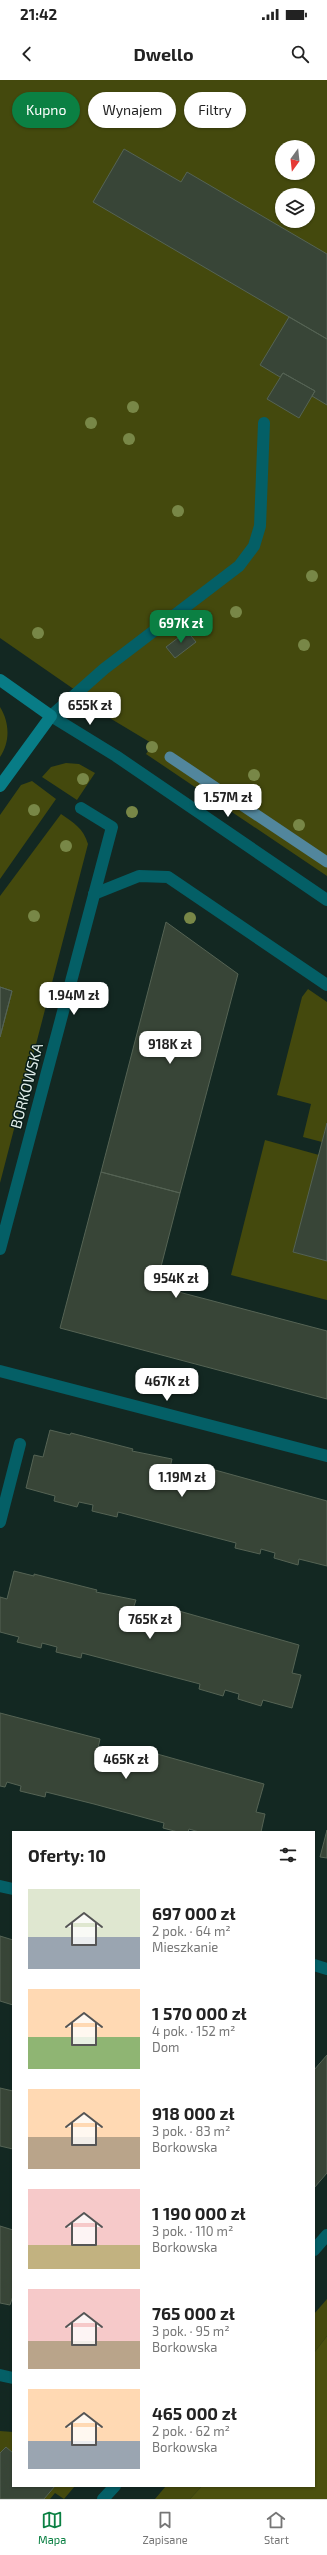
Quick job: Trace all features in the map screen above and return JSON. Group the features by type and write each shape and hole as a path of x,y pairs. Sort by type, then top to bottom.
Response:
{"street":[{"path":"0,786 51,716 104,669 239,566 254,546 260,526 264,423"},
{"path":"0,680 51,716 116,756 327,900"},
{"name":"BORKOWSKA","path":"0,1249 112,827 81,808"},
{"path":"94,894 139,876 168,877 327,985"},
{"path":"0,1371 327,1456"},
{"path":"0,1522 20,1444"},
{"path":"0,1886 12,1889"},
{"path":"315,1965 327,1969"},
{"path":"315,2249 327,2235"},
{"path":"0,2375 12,2378"},
{"path":"104,2499 114,2487"}],"green space":[{"path":"0,80 327,80 327,876 146,754 153,744 103,714 101,708 0,638"},
{"path":"0,707 6,719 8,732 6,745 0,757"},
{"path":"66,763 79,764 95,773 77,800 42,777 51,767"},
{"path":"32,781 56,799 0,879 0,815 21,785"},
{"path":"61,814 81,830 88,844 0,1183 0,1037 12,991 0,987 0,896"},
{"path":"308,989 327,1002 327,1123 322,1142 303,1137 311,1104 277,1095 302,997"},
{"path":"265,1140 319,1155 293,1252 327,1261 327,1300 231,1275"},
{"path":"327,2299 327,2336 315,2352 315,2313"},
{"path":"327,2336 327,2499 190,2499 201,2487 315,2487 315,2352"},
{"path":"0,2431 12,2432 12,2452 6,2447 0,2453"},
{"path":"54,2487 74,2487 64,2499 55,2493 50,2499 44,2499"},
{"path":"165,2487 201,2487 190,2499 155,2499"}],"building":[{"path":"124,149 181,182 187,172 275,224 275,228 283,228 327,254 327,339 93,202"},
{"path":"289,317 327,339 327,405 312,396 315,391 283,373 280,377 260,365"},
{"path":"283,373 315,391 299,418 267,399"},
{"path":"187,631 196,642 175,658 166,647"},
{"path":"166,922 238,974 180,1193 101,1172"},
{"path":"0,987 12,991 0,1037"},
{"path":"0,987 12,991 0,1037"},
{"path":"327,1123 327,1261 293,1252"},
{"path":"101,1172 180,1193 156,1286 327,1331 327,1399 60,1328"},
{"path":"50,1430 70,1435 71,1433 133,1449 132,1451 172,1459 170,1468 213,1479 215,1470 327,1501 327,1566 299,1559 298,1565 274,1558 275,1553 261,1549 260,1554 235,1548 236,1543 118,1512 117,1517 92,1511 93,1505 79,1502 77,1507 54,1501 55,1496 26,1488 34,1455 43,1457"},
{"path":"14,1571 34,1576 34,1574 97,1590 96,1592 136,1600 133,1609 177,1620 179,1611 299,1645 292,1673 301,1675 292,1708 263,1700 261,1706 238,1699 239,1694 225,1690 223,1696 199,1689 200,1684 82,1653 81,1658 56,1652 57,1647 42,1643 41,1648 17,1642 19,1637 0,1632 0,1597 7,1599"},
{"path":"0,1713 100,1739 98,1748 141,1759 143,1750 264,1784 256,1812 265,1814 261,1831 196,1831 189,1829 188,1831 174,1831 163,1828 164,1823 94,1804 46,1792 45,1797 20,1791 21,1786 7,1782 5,1787 0,1786"},
{"path":"327,1830 327,1858 320,1857"},
{"path":"0,1936 12,1940 12,2005 0,2001"},
{"path":"327,2055 327,2173 315,2187 315,2069"},
{"path":"0,2088 12,2091 12,2149 0,2146"},
{"path":"0,2226 12,2230 12,2299 10,2305 0,2303"},
{"path":"6,2447 12,2452 12,2487 54,2487 44,2499 0,2499 0,2453"}],"waterway":[{"path":"170,757 327,862"}]}
